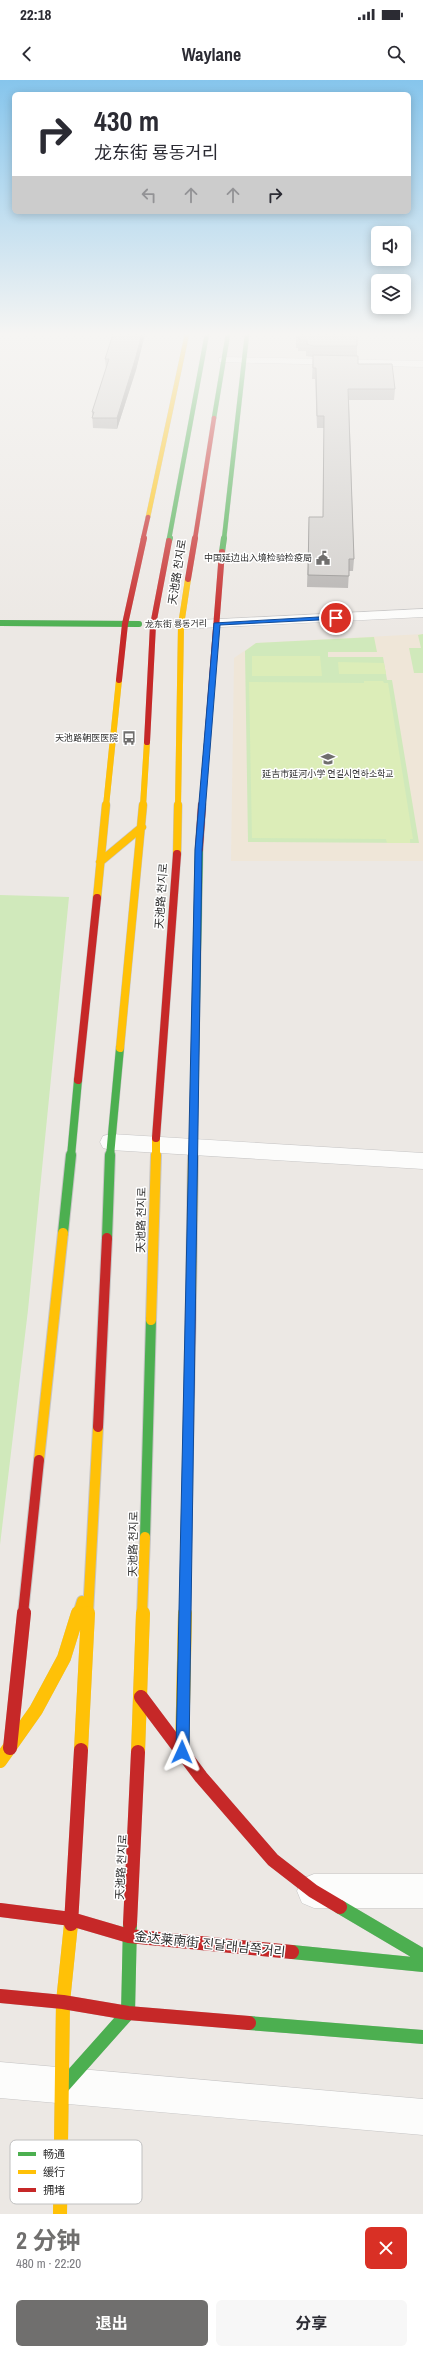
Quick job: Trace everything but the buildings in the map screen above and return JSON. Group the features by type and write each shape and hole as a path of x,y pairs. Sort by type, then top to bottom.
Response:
{"main road":[{"path":"10,1748 125,624 166,434"},
{"name":"天池路 천지로","path":"62,2140 63,2002 71,1919 91,1570 111,1142 142,827 156,625 190,434"},
{"name":"天池路 천지로","path":"128,2013 129,1936 141,1696 155,1145 177,850 177,625 211,434"},
{"path":"182,1752 199,850 217,623 217,593 236,434"},
{"name":"龙东街 룡동거리","path":"0,623 156,625"},
{"path":"100,862 142,827"},
{"path":"0,1761 36,1710 64,1658 91,1570"},
{"path":"141,1696 182,1752 273,1860 313,1891 423,1956"},
{"name":"金达莱南街 진달래남쪽거리","path":"0,1910 71,1919 129,1936 423,1965"},
{"path":"0,1996 63,2002 128,2013 423,2037"},
{"path":"63,2086 128,2013"},
{"name":"天池路 천지로","path":"60,2204 60,2214"}],"street":[{"name":"龙东街 룡동거리","path":"177,625 423,613"},
{"path":"111,1142 423,1161"},
{"path":"313,1891 423,1891"},
{"path":"0,2080 423,2117"}],"shaded area":[{"name":"延吉市延河小学 연길시연하소학교","path":"423,634 423,861 231,861 234,658 256,643"}],"green space":[{"path":"423,634 423,673 414,673 409,648 421,648 418,635"},
{"name":"延吉市延河小学 연길시연하소학교","path":"374,637 377,652 328,652 328,657 383,657 387,680 392,680 419,843 248,842 245,651 256,643"},
{"path":"252,656 320,656 322,676 252,676"},
{"path":"338,662 384,663 386,674 339,674"},
{"path":"364,681 383,681 384,683 388,683 413,839 410,839 410,843 387,843 386,839 252,838 249,682 364,683"},
{"path":"0,895 69,897 28,1310 0,1545"}],"traffic: fast":[{"path":"169,541 189,434"},
{"path":"222,552 236,434"},
{"path":"0,623 139,624"},
{"path":"194,1107 199,849"},
{"path":"107,1238 111,1142 120,1048"},
{"path":"63,1233 78,1080"},
{"path":"145,1537 151,1320"},
{"path":"340,1907 423,1956"},
{"path":"63,2086 128,2013 130,1924"},
{"path":"292,1952 423,1965"},
{"path":"249,2023 423,2037"}],"traffic: slow":[{"path":"148,517 166,434"},
{"path":"177,854 181,625 188,579"},
{"path":"97,898 119,680"},
{"path":"120,1048 142,827 147,742"},
{"path":"100,862 142,827"},
{"path":"191,1296 194,1107"},
{"path":"151,1320 156,1138"},
{"path":"39,1460 63,1233"},
{"path":"81,1750 98,1427"},
{"path":"182,1752 188,1452"},
{"path":"138,1752 145,1537"},
{"path":"0,1761 36,1710 64,1658 82,1601"},
{"path":"61,2140 63,2002 71,1924"},
{"path":"60,2204 60,2214"}],"traffic: jam":[{"path":"188,579 211,434"},
{"path":"119,680 125,624 148,517"},
{"path":"147,742 153,625 169,541"},
{"path":"199,849 222,552"},
{"path":"156,1138 177,854"},
{"path":"78,1080 97,898"},
{"path":"98,1427 107,1238"},
{"path":"188,1452 191,1296"},
{"path":"10,1748 39,1460"},
{"path":"141,1697 201,1777 273,1860 313,1891 340,1907"},
{"path":"71,1924 81,1750"},
{"path":"130,1924 138,1752"},
{"path":"0,1910 71,1919 129,1936 292,1952"},
{"path":"0,1996 63,2002 128,2013 249,2023"}],"place":[{"name":"中国延边出入境检验检疫局","path":"323,558"},
{"name":"天池路朝医医院","path":"129,738"},
{"name":"延吉市延河小学 연길시연하소학교","path":"328,759"}],"route":[{"path":"182,1752 199,850 217,623 336,618"}]}
